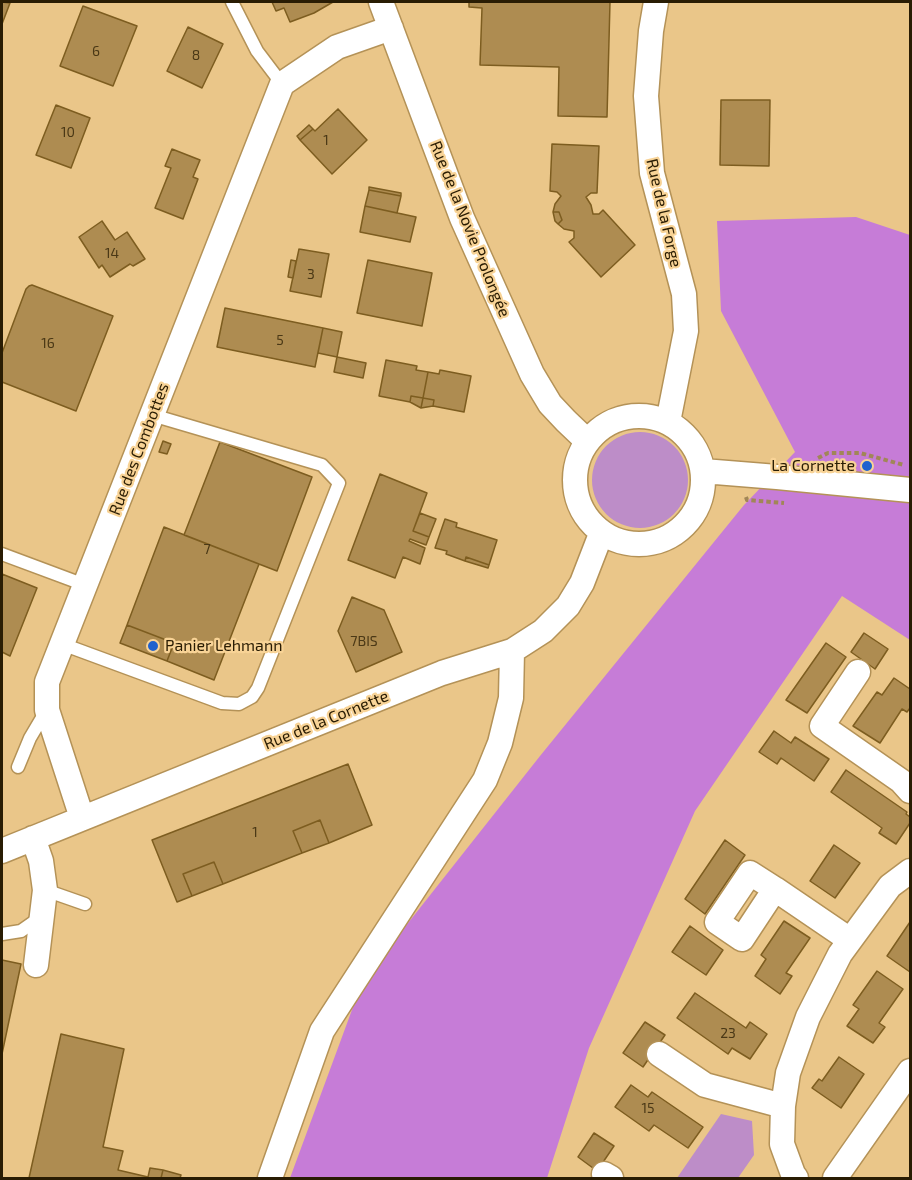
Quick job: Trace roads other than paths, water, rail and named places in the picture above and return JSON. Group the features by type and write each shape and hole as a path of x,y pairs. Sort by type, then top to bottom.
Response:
{"street":[{"name":"Rue de la Novie Prolongée","path":"381,2 462,218 532,374 550,404 587,441"},
{"name":"Rue de la Forge","path":"656,2 651,31 646,96 652,173 684,294 686,332 668,422"},
{"path":"282,84 337,47 391,28"},
{"name":"Rue des Combottes","path":"82,818 47,710 47,682 282,84"},
{"path":"646,416 668,422 682,432 693,445 701,460 703,471 701,497 693,516 679,531 662,541 642,545 622,543 601,534 588,520 577,501 574,480 577,459 587,441 604,425 624,417 646,416"},
{"path":"703,471 910,490"},
{"name":"Rue de la Cornette","path":"2,851 442,674 512,651 543,631 568,606 582,583 601,534"},
{"path":"270,1179 322,1031 485,780 500,743 511,698 512,651"},
{"path":"858,672 822,726 908,780"},
{"path":"33,838 41,861 45,890 36,965"},
{"path":"792,1177 782,1144 783,1106 788,1073 808,1017 840,954 890,886 910,870"},
{"path":"776,890 850,940"},
{"path":"659,1054 705,1085 783,1106"},
{"path":"835,1179 910,1071"}],"lane":[{"path":"232,2 257,51 282,84"},
{"path":"62,644 222,703 239,704 252,697 339,483 322,465 152,415"},
{"path":"2,554 85,585"},
{"path":"18,767 30,738 47,710"},
{"path":"45,890 85,904"},
{"path":"2,934 21,931 42,916"}],"place":[{"name":"La Cornette","path":"867,466"},
{"name":"Panier Lehmann","path":"153,646"}]}
